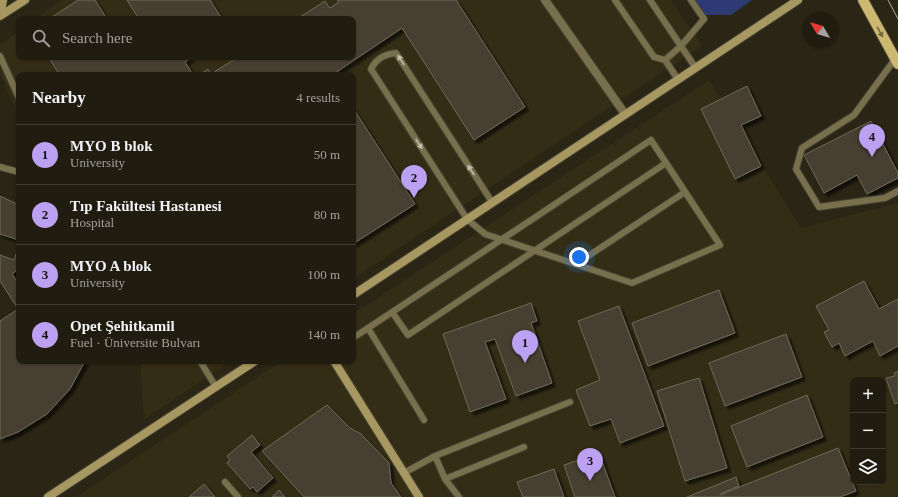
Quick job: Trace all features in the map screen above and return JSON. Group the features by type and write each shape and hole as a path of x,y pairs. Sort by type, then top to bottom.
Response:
{"main road":[{"path":"862,0 897,61"}],"street":[{"path":"0,16 3,0"},
{"path":"0,16 25,0"},
{"path":"545,0 625,114"},
{"path":"356,293 678,78 798,0"},
{"path":"48,497 250,364"},
{"path":"336,364 419,497"}],"lane":[{"path":"616,0 654,57 665,60 678,78"},
{"path":"650,0 695,67"},
{"path":"665,60 681,46 704,19 691,0"},
{"path":"356,336 392,312 502,239 651,140 720,245 632,283 502,239 485,234 467,219 371,69 381,57 396,53 492,202"},
{"path":"0,56 16,91"},
{"path":"897,61 854,115 802,148 796,169 819,207 884,198 898,191"},
{"path":"392,312 408,335 666,163"},
{"path":"0,167 16,171"},
{"path":"576,264 685,192"},
{"path":"368,328 424,420"},
{"path":"202,364 216,387"},
{"path":"404,473 435,456 570,402"},
{"path":"444,479 524,447"},
{"path":"435,456 444,479 459,497"},
{"path":"225,482 238,497"}],"shaded area":[{"path":"62,0 671,0 702,46 356,277 356,72 16,72 16,109 0,74 0,45 16,33 16,60 356,60 356,16 39,16"},
{"path":"694,0 752,0 731,15 704,15"},
{"path":"709,80 801,228 898,203 898,497 76,497 277,364 356,364 356,312"},
{"path":"140,364 226,364 144,419"}],"building":[{"path":"78,0 95,0 105,16 54,16"},
{"path":"127,0 210,0 220,16 137,16"},
{"path":"337,0 456,0 525,107 474,140 402,28 356,59 356,16 302,16 325,1 330,8 339,2"},
{"path":"50,60 188,60 185,62 191,72 58,72"},
{"path":"233,60 354,60 336,72 214,72"},
{"path":"747,86 761,116 741,125 761,166 735,179 701,109"},
{"path":"356,113 415,204 356,242"},
{"path":"871,121 898,173 898,178 867,194 857,175 824,193 804,155"},
{"path":"0,196 16,204 16,239 0,234"},
{"path":"16,254 16,271 12,274 16,280 16,306 0,281 0,255 14,260"},
{"path":"864,281 879,309 898,299 898,346 880,356 873,341 845,356 839,343 832,347 824,332 829,330 816,306"},
{"path":"719,290 735,333 648,366 632,323"},
{"path":"531,303 537,321 531,323 552,383 516,396 495,339 485,342 506,399 470,412 443,334"},
{"path":"619,306 664,426 620,443 611,419 590,426 576,390 600,380 578,321"},
{"path":"16,310 16,364 83,364 70,389 47,414 18,432 0,439 0,321"},
{"path":"786,334 802,377 725,406 709,363"},
{"path":"898,371 898,403 895,404 886,378 895,376 894,373"},
{"path":"699,378 727,468 685,481 657,391"},
{"path":"807,395 823,437 747,467 731,426"},
{"path":"327,405 350,428 361,434 389,463 391,483 401,497 304,497 262,451"},
{"path":"252,435 260,445 251,452 273,478 257,492 253,487 250,489 227,463 230,460 227,456"},
{"path":"838,448 850,477 850,485 853,485 856,491 840,497 723,497 722,494"},
{"path":"599,453 615,497 575,497 564,465"},
{"path":"554,469 564,497 523,497 517,482"},
{"path":"736,477 739,486 720,494 721,497 687,497"},
{"path":"204,484 215,497 189,497"},
{"path":"279,490 285,497 272,497"}],"tram line":[{"path":"888,0 898,19"}],"place":[{"name":"Opet Şehitkamil","path":"872,157"},
{"name":"Tıp Fakültesi Hastanesi","path":"414,198"},
{"name":"MYO B blok","path":"525,363"},
{"name":"MYO A blok","path":"590,481"}]}
